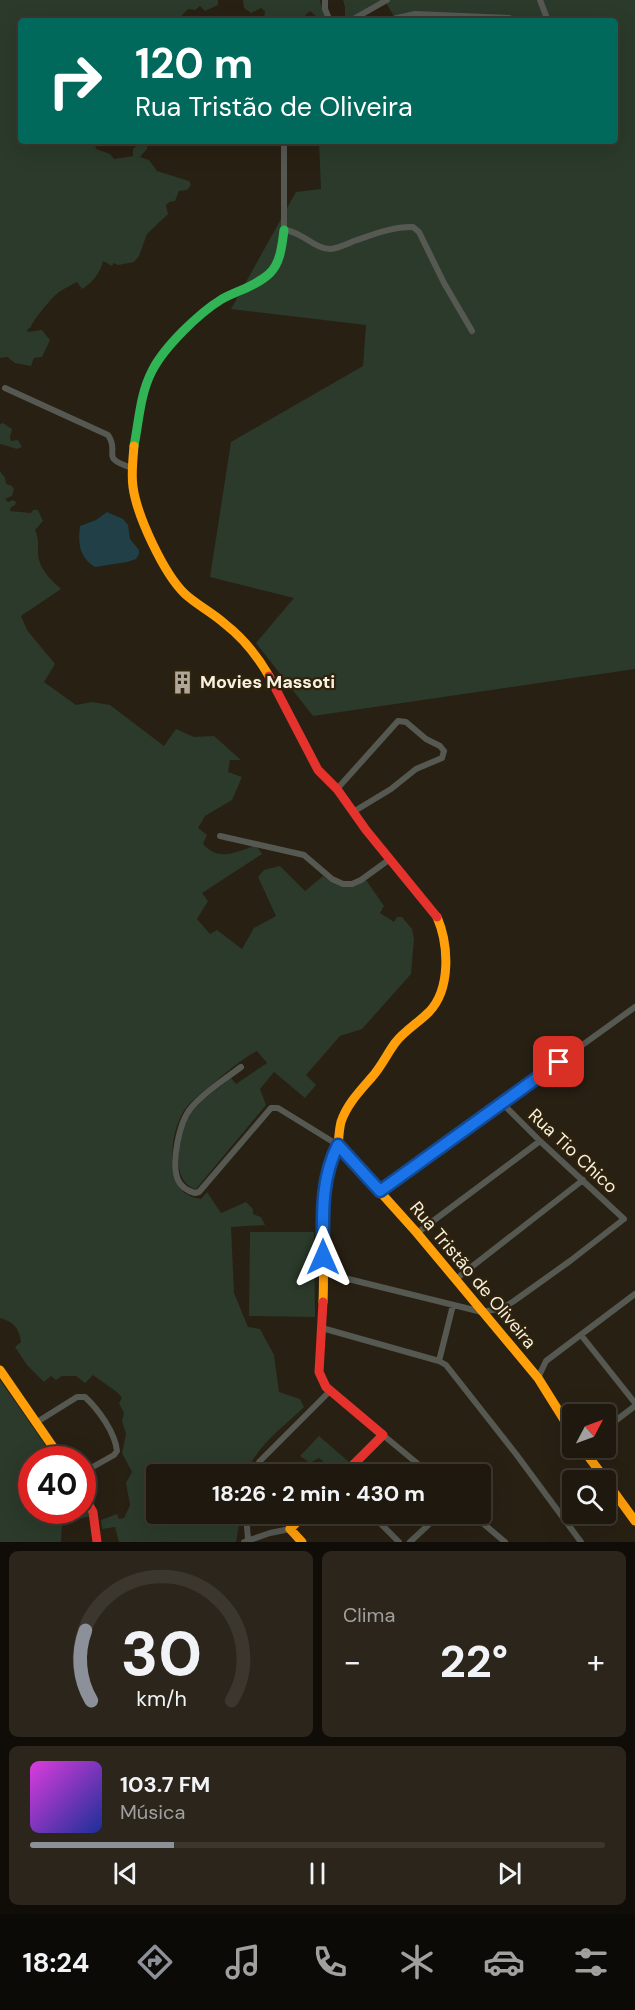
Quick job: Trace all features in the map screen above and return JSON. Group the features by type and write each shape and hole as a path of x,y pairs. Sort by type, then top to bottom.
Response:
{"street":[{"path":"325,0 325,9 329,18"},
{"path":"355,18 387,0"},
{"path":"540,0 548,18"},
{"path":"397,18 415,14 509,18"},
{"path":"284,144 284,230 280,255 271,272 206,311 171,345 153,369 141,406 132,468 133,488 150,537 172,578 185,594 227,625 258,658 279,692 318,770 337,789 438,918 444,943 444,980 440,995 432,1008 396,1042 378,1071 350,1104 340,1127 338,1145 329,1165 324,1199 324,1273 319,1372 322,1382 418,1464"},
{"path":"284,230 301,235 330,249 374,235 413,227 419,232 444,283 472,331"},
{"path":"5,388 108,435 112,441 115,463 132,468"},
{"path":"337,789 398,721 406,722 426,739 442,748 444,751 442,758 417,770 353,812"},
{"path":"220,836 304,855 332,879 343,884 352,884 361,880 390,859"},
{"path":"380,1191 635,1007"},
{"path":"241,1066 196,1103 183,1122 176,1147 176,1170 179,1182 186,1190 195,1193 202,1190 271,1108 278,1108 338,1145"},
{"name":"Rua Tio Chico","path":"482,1312 502,1308 514,1301 624,1219 502,1103"},
{"path":"417,1233 540,1141"},
{"name":"Rua Tristão de Oliveira","path":"338,1145 417,1233 538,1378 562,1416"},
{"path":"456,1279 583,1180"},
{"path":"324,1273 482,1312"},
{"path":"538,1378 546,1361 635,1294"},
{"path":"439,1361 453,1305"},
{"path":"322,1328 439,1361 452,1371 581,1542"},
{"path":"581,1335 635,1404 616,1420"},
{"path":"0,1370 53,1446"},
{"path":"258,1464 331,1390"},
{"path":"37,1422 77,1397 85,1396 93,1404 108,1429 117,1451 96,1465"},
{"path":"354,1464 383,1435"},
{"path":"616,1495 634,1519"},
{"path":"95,1524 97,1542"},
{"path":"246,1524 246,1541 290,1529 295,1524"},
{"path":"381,1524 399,1542"},
{"path":"410,1542 429,1524"},
{"path":"484,1524 505,1542"},
{"path":"290,1529 302,1542"}],"green space":[{"path":"0,0 218,0 218,5 205,11 200,6 195,10 188,9 180,18 18,18 18,144 95,144 96,149 110,154 114,159 133,156 133,149 139,144 148,144 147,149 140,157 149,160 157,171 189,181 191,185 187,190 179,191 175,201 166,205 168,214 147,234 139,256 134,262 118,265 114,263 112,266 103,261 98,273 86,287 82,289 77,282 59,292 48,303 27,330 28,332 42,330 50,340 42,357 34,358 31,366 15,363 7,357 0,358"},
{"path":"243,0 320,0 327,18 318,18 310,11 302,18 264,18 265,11 261,8 251,13 244,8"},
{"path":"343,0 383,0 352,18 345,18"},
{"path":"384,0 635,0 635,669 313,716 256,643 294,598 210,577 231,442 363,366 366,325 231,309 296,192 321,189 319,144 618,144 618,18 395,18"},
{"path":"3,423 12,429 11,441 18,440 22,447 17,449 0,444 0,424"},
{"path":"0,471 6,484 14,489 12,496 5,499 8,502 13,500 16,502 10,511 31,513 33,510 38,510 43,521 35,530 39,559 46,574 61,589 21,616 27,630 55,664 44,682 76,705 92,702 110,705 164,746 176,729 194,737 214,736 241,760 230,760 228,772 242,777 232,800 205,816 198,828 207,835 203,844 215,853 228,854 256,845 262,854 202,893 208,901 197,919 210,934 217,930 242,949 254,928 276,916 258,877 264,870 280,866 305,891 323,876 339,885 366,880 384,906 380,913 394,922 397,917 402,917 412,929 414,939 411,974 362,1029 340,1036 306,1075 316,1085 305,1098 274,1072 260,1089 266,1105 196,1189 187,1184 179,1167 180,1143 187,1121 200,1104 231,1078 236,1084 267,1063 257,1051 192,1101 181,1116 175,1132 173,1165 175,1179 180,1188 190,1196 201,1199 207,1192 221,1213 246,1202 253,1209 253,1214 261,1217 265,1225 231,1227 234,1293 248,1327 260,1329 274,1355 279,1392 300,1399 304,1407 263,1446 251,1464 146,1464 146,1524 239,1524 236,1542 119,1542 115,1527 102,1529 101,1520 117,1514 119,1519 124,1518 130,1505 126,1483 132,1472 122,1453 126,1434 122,1421 124,1413 119,1403 122,1398 93,1375 85,1383 76,1376 62,1376 56,1380 51,1376 44,1382 27,1365 15,1347 21,1342 17,1329 9,1321 0,1318"},
{"path":"250,1232 314,1232 315,1317 249,1316"},
{"path":"0,1380 46,1446 18,1446 18,1524 62,1524 61,1542 0,1542"},
{"path":"319,1436 349,1462 347,1464 326,1464 319,1458 310,1463 300,1456"}],"water":[{"path":"107,512 123,519 128,525 130,539 139,550 139,554 136,559 127,562 95,567 86,559 81,549 80,526 96,520"}],"traffic: fast":[{"path":"134,446 145,389 158,362 173,341 203,313 222,299 265,277 274,269 282,247 284,230"}],"traffic: slow":[{"path":"134,446 133,487 140,513 160,559 185,594 238,635 269,676"},
{"path":"323,1302 325,1190 328,1170 338,1145 341,1122 350,1104 395,1043 429,1012 436,1002 441,991 446,966 444,940 437,917"},
{"path":"338,1145 417,1233 538,1378 562,1416"},
{"path":"0,1370 52,1446"},
{"path":"590,1458 598,1470"},
{"path":"616,1495 635,1521"},
{"path":"295,1524 290,1529 302,1542"}],"traffic: jam":[{"path":"269,676 318,770 337,789 366,830 437,917"},
{"path":"323,1302 319,1372 326,1387 383,1435 354,1464"},
{"path":"95,1524 97,1542"}],"place":[{"name":"Movies Massoti","path":"182,682"}],"route":[{"path":"323,1257 325,1184 329,1165 338,1145 380,1191 559,1062"}]}
